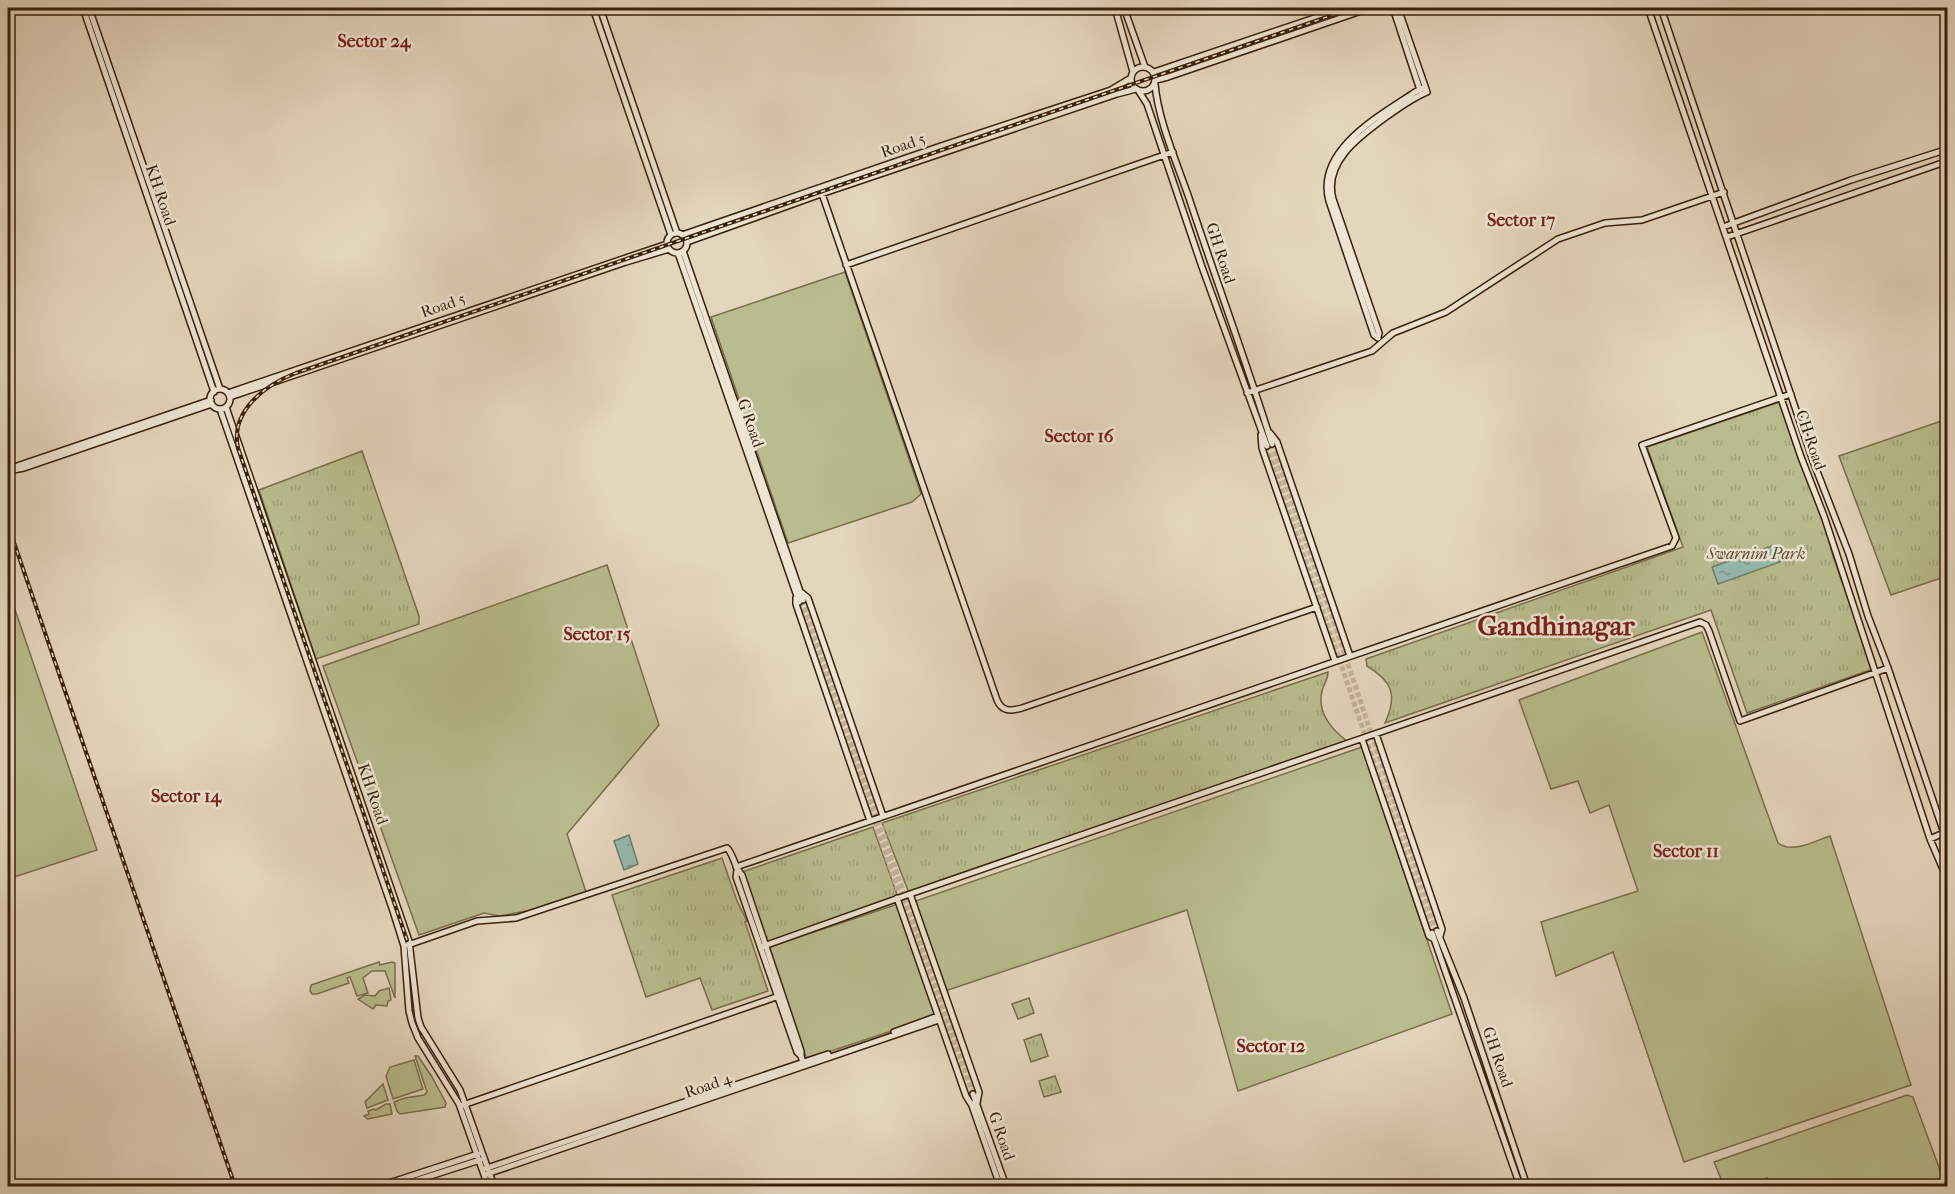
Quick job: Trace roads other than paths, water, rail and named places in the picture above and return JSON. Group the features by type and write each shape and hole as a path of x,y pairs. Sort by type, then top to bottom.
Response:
{"street":[{"name":"KH Road","path":"83,8 217,391"},
{"name":"KH Road","path":"89,8 217,391"},
{"path":"593,8 677,234 687,242 680,252 668,246 677,234"},
{"path":"600,8 677,234"},
{"path":"1115,8 1132,75 1132,84 1137,90 1145,91 1155,82 1168,77 1370,8"},
{"path":"1124,8 1145,67"},
{"path":"1132,75 1138,67 1145,67 1154,72 1344,8"},
{"path":"1393,8 1422,90"},
{"path":"1398,8 1422,90"},
{"name":"CH Road","path":"1648,8 1804,464 1828,527 1875,673 1947,882"},
{"name":"CH Road","path":"1660,8 1791,394 1946,835 1947,846"},
{"path":"1154,72 1155,82"},
{"name":"Road 5","path":"687,242 821,191 1111,90 1132,75"},
{"name":"GH Road","path":"1155,82 1156,98 1255,390 1264,430"},
{"name":"Road 5","path":"677,234 821,191 1117,94 1137,90"},
{"name":"GH Road","path":"1137,90 1147,104 1247,393 1264,430"},
{"path":"1379,340 1374,335 1329,201 1326,181 1348,141 1366,126 1422,90"},
{"path":"1723,227 1851,180 1947,149"},
{"path":"846,265 1173,152"},
{"path":"1727,237 1947,161"},
{"path":"821,191 997,700 1002,708 1010,711 1022,708 1317,607"},
{"path":"1247,393 1376,348 1379,340 1446,312 1558,239 1605,223 1642,220 1724,192"},
{"name":"Road 5","path":"229,395 668,246"},
{"name":"G Road","path":"680,252 801,601"},
{"path":"8,471 212,402 217,391 229,395 223,408 212,402"},
{"path":"737,868 1672,546 1676,538 1642,445 1791,394"},
{"name":"KH Road","path":"223,408 393,911 407,945 421,1027 452,1076 486,1171 494,1186"},
{"path":"1264,430 1277,442 1350,656"},
{"path":"1264,430 1262,448 1335,661"},
{"path":"1264,430 1269,445"},
{"path":"870,821 796,603 798,593 808,598 883,816"},
{"path":"763,946 1700,622 1706,625 1709,631 1740,721 1888,668"},
{"path":"1362,739 1429,936 1436,935 1442,929 1376,734"},
{"path":"1932,842 1946,835"},
{"path":"407,945 477,921 512,920 723,848 730,851 741,875 780,996 801,1051 802,1061"},
{"path":"897,898 966,1096 974,1104 979,1092 910,894"},
{"name":"GH Road","path":"1436,935 1520,1186"},
{"name":"GH Road","path":"1436,935 1464,998 1527,1186"},
{"path":"463,1105 780,996"},
{"name":"Road 4","path":"486,1171 802,1061 939,1018"},
{"name":"G Road","path":"971,1095 1000,1186"},
{"name":"G Road","path":"974,1104 1006,1186"},
{"path":"380,1186 481,1156"},
{"path":"399,1186 481,1156"},
{"name":"KH Road","path":"486,1171 488,1186"}],"water":[{"path":"1775,545 1780,562 1718,584 1712,567"},
{"path":"629,835 638,864 624,870 614,841"}],"tunnel":[{"path":"1272,444 1437,931"},
{"path":"1267,446 1432,933"},
{"path":"803,600 973,1094"},
{"path":"799,602 959,1068"}],"railway":[{"path":"407,940 238,448 239,422 252,401 262,392 296,373 1353,8"},
{"path":"8,525 235,1186"}],"district":[{"name":"Sector 24","path":"374,41"},
{"name":"Sector 17","path":"1521,220"},
{"name":"Sector 16","path":"1079,436"},
{"name":"Gandhinagar","path":"1556,625"},
{"name":"Sector 15","path":"597,634"},
{"name":"Sector 14","path":"186,796"},
{"name":"Sector 11","path":"1686,851"},
{"name":"Sector 12","path":"1271,1046"}],"park label":[{"name":"Swarnim Park","path":"1756,553"}]}
